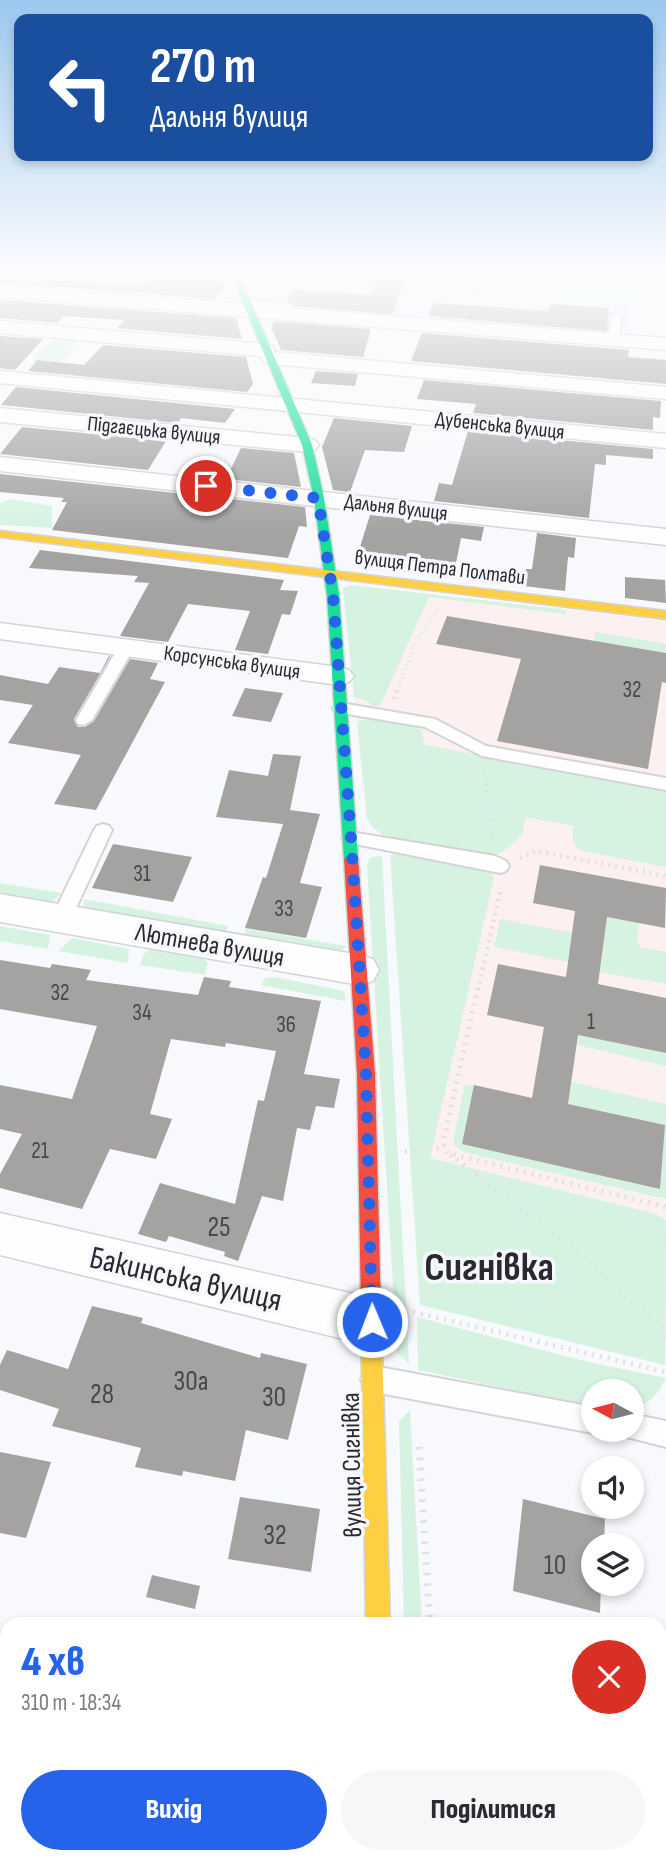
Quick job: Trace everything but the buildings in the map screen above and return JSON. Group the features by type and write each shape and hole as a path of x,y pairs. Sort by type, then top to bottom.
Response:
{"street":[{"name":"вулиця Сигнівка","path":"271,361 292,404 307,445 330,573 339,676 366,1074 393,1317 374,1379 378,1617"},
{"path":"339,361 666,393"},
{"name":"Дубенська вулиця","path":"0,377 666,441"},
{"name":"Підгаєцька вулиця","path":"0,415 307,445"},
{"name":"Дальня вулиця","path":"0,464 666,537"},
{"name":"вулиця Петра Полтави","path":"0,534 666,615"},
{"name":"Корсунська вулиця","path":"0,631 339,676"},
{"name":"Лютнева вулиця","path":"0,908 360,970"},
{"name":"Бакинська вулиця","path":"0,1234 393,1317"}],"lane":[{"name":"Корсунська вулиця","path":"84,720 125,648"},
{"path":"341,708 429,723 482,751 666,784"},
{"path":"61,919 103,830"},
{"path":"351,838 498,864"},
{"path":"374,1379 581,1418"},
{"path":"644,1429 666,1434"}],"path":[{"path":"383,715 392,704 415,642 439,607"},
{"path":"482,751 501,890 443,1142 446,1150 562,1239 666,1331"},
{"path":"498,864 536,852 666,876"},
{"path":"404,1152 446,1150 666,1207"},
{"path":"393,1317 666,1372"}],"shaded area":[{"path":"351,585 666,621 666,1339 435,1289 386,747 359,740 343,588"}],"green space":[{"path":"63,361 51,372 37,373 33,362"},
{"path":"11,499 52,506 52,528 0,525 0,503"},
{"path":"351,585 566,610 565,614 429,597 380,706 372,706 368,701 354,697 343,588"},
{"path":"595,632 666,644 666,653 594,641"},
{"path":"372,718 411,723 421,730 425,745 666,790 666,867 582,851 573,840 574,826 525,817 523,833 515,842 502,852 485,857 383,835 373,828 367,819 357,722"},
{"path":"404,852 488,870 494,878 430,1158 656,1214 666,1220 665,1365 420,1305 390,855"},
{"path":"382,856 409,1364 397,1352 367,865 370,858"},
{"path":"0,883 61,893 56,899 42,904 24,902 0,897"},
{"path":"84,899 228,926 225,935 84,909"},
{"path":"607,917 639,923 637,943 641,947 666,952 666,984 600,972"},
{"path":"500,919 573,933 568,962 494,947"},
{"path":"0,926 50,935 48,949 0,941"},
{"path":"246,929 346,946 337,957 242,942"},
{"path":"72,938 129,949 128,963 58,951"},
{"path":"149,950 202,957 208,963 205,975 140,965 144,954"},
{"path":"274,977 344,991 346,1001 261,985 265,978"},
{"path":"578,1035 666,1053 666,1066 577,1045"},
{"path":"572,1082 666,1104 666,1199 467,1153 453,1142 465,1085 474,1085 462,1144 660,1189 665,1125 568,1104"},
{"path":"417,1317 584,1361 666,1378 653,1398 644,1404 644,1379 581,1379 581,1404 418,1370"},
{"path":"410,1410 422,1617 404,1617 399,1421"}],"traffic: fast":[{"path":"272,361 307,445 319,498 333,595 351,859"}],"traffic: slow":[{"path":"0,534 666,615"},
{"path":"371,1312 378,1617"}],"traffic: jam":[{"path":"351,859 366,1074 371,1312"}],"district":[{"name":"Сигнівка","path":"489,1266"}],"route":[{"path":"206,486 318,498 333,595 351,838 366,1074 372,1322"}]}
